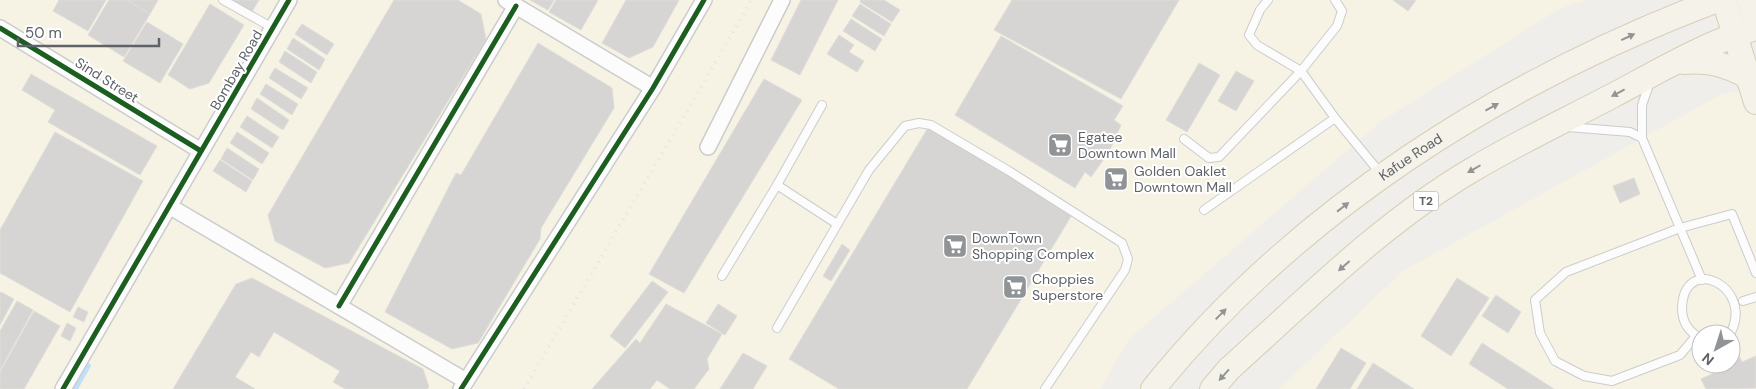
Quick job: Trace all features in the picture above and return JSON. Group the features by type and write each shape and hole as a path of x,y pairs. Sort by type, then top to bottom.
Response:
{"main road":[{"name":"Kafue Road","path":"1153,389 1194,340 1246,289 1304,237 1439,136 1537,82 1660,22 1717,0"},
{"path":"1724,0 1745,31 1748,76 1756,102"},
{"path":"1749,0 1756,22"},
{"name":"T2","path":"1212,389 1229,370 1313,293 1369,245 1432,196 1472,170 1676,62 1745,31"},
{"path":"1676,62 1698,61 1718,63 1748,76"}],"street":[{"name":"Bombay Road","path":"63,389 289,0"},
{"path":"169,206 339,306 463,385 653,88 704,0"},
{"path":"708,147 782,0"},
{"path":"339,306 511,3 653,88"},
{"name":"Sind Street","path":"0,28 201,151"}],"lane":[{"path":"223,0 273,28"},
{"path":"1268,0 1260,10 1249,35 1257,45 1301,70 1335,118 1383,177"},
{"path":"1184,139 1209,158 1219,157 1301,70 1337,26 1342,11 1335,0"},
{"path":"1654,74 1642,105 1642,138 1702,280"},
{"path":"722,276 777,185 822,105"},
{"path":"1204,210 1335,118"},
{"path":"777,328 837,224 875,163 905,126 919,123 931,125 994,162 1122,243 1128,259 1125,270 1045,389"},
{"path":"1555,126 1630,132 1642,138"},
{"path":"777,185 837,224"},
{"path":"1691,345 1680,355 1612,381 1584,376 1555,361 1540,332 1535,300 1566,272 1680,228 1732,214 1756,273"},
{"path":"1691,329 1684,322 1682,304 1691,287 1702,280 1717,278 1733,285 1743,301 1741,319 1737,324"},
{"path":"1743,301 1756,297"}],"shaded area":[{"path":"0,0 1586,0 1559,9 1380,122 1129,339 1100,389 0,389"},
{"path":"1756,89 1756,389 1279,389 1403,271 1722,94"}],"building":[{"path":"59,0 106,0 88,31 53,11"},
{"path":"109,0 127,0 150,14 124,57 88,35"},
{"path":"127,0 158,0 150,14"},
{"path":"230,0 259,0 251,13"},
{"path":"394,0 458,0 481,14 486,39 349,263 325,268 275,241 268,215"},
{"path":"530,0 554,0 548,10"},
{"path":"556,0 598,0 581,30 549,12"},
{"path":"626,0 679,0 653,47 629,58 602,43"},
{"path":"801,0 838,0 800,75 771,60"},
{"path":"861,0 884,0 900,10 892,22 860,2"},
{"path":"1012,0 1179,0 1121,99 994,30"},
{"path":"1393,0 1416,0 1408,11"},
{"path":"210,4 244,25 209,83 190,89 168,75"},
{"path":"860,4 891,24 884,36 852,16"},
{"path":"851,19 882,39 875,51 843,31"},
{"path":"147,22 183,44 160,83 123,61"},
{"path":"302,24 334,44 327,55 295,34"},
{"path":"839,35 854,45 849,52 864,61 857,72 827,54"},
{"path":"1001,36 1123,106 1114,120 1121,125 1109,152 1091,177 1085,172 1075,188 955,115"},
{"path":"293,38 325,59 319,70 287,49"},
{"path":"538,43 612,88 614,108 541,228 540,239 478,343 452,349 385,312 456,173 461,175"},
{"path":"285,51 317,72 311,83 279,62"},
{"path":"1199,63 1220,75 1187,132 1166,120"},
{"path":"275,68 308,88 301,99 269,78"},
{"path":"1236,71 1254,81 1236,111 1218,101"},
{"path":"31,74 157,146 140,175 48,122 55,110 22,90"},
{"path":"764,79 802,100 684,293 649,274"},
{"path":"266,84 298,104 292,115 260,94"},
{"path":"257,98 289,120 283,130 251,109"},
{"path":"247,116 279,137 272,148 240,127"},
{"name":"DownTown Shopping Complex","path":"929,126 1073,213 967,389 839,389 789,359"},
{"path":"55,132 143,181 70,312 0,273 0,230"},
{"path":"237,132 269,153 262,164 230,143"},
{"path":"227,148 259,169 253,180 221,159"},
{"path":"220,160 252,181 246,192 213,171"},
{"path":"1634,178 1640,194 1620,203 1613,186"},
{"path":"842,244 850,250 831,281 823,276"},
{"path":"252,278 423,369 429,387 427,389 345,389 333,382 340,371 274,332 259,357 251,352 235,377 255,389 173,389 236,284"},
{"path":"1457,278 1489,298 1451,356 1421,336"},
{"path":"652,281 668,292 625,348 610,336"},
{"path":"0,293 14,299 0,325"},
{"path":"1496,295 1521,312 1508,333 1482,316"},
{"path":"17,301 33,310 0,370 0,331"},
{"path":"666,304 722,334 707,359 709,369 694,389 670,389 657,380 650,389 592,389 636,339 640,343"},
{"path":"718,304 737,316 725,335 706,323"},
{"path":"78,307 88,312 84,322 73,317"},
{"path":"34,311 60,326 24,389 0,389 0,372"},
{"path":"67,323 76,328 70,341 61,336"},
{"path":"1482,343 1554,389 1508,389 1469,364"},
{"path":"1341,348 1366,363 1350,389 1316,389"},
{"path":"743,353 767,366 753,389 720,389"},
{"path":"1756,356 1756,388 1706,389 1701,379 1712,374 1741,374 1741,360 1742,362"},
{"path":"1373,363 1414,389 1357,389"}],"waterway":[{"path":"75,389 88,366"}],"railway":[{"path":"524,389 752,0"}],"cycle path":[{"path":"63,389 289,0"},
{"path":"461,389 653,88 704,0"},
{"path":"339,306 516,6"},
{"path":"0,28 201,151"}],"place":[{"name":"Egatee Downtown Mall","path":"1060,145"},
{"name":"Golden Oaklet Downtown Mall","path":"1116,179"},
{"name":"DownTown Shopping Complex","path":"955,246"},
{"name":"Choppies Superstore","path":"1015,287"}]}
